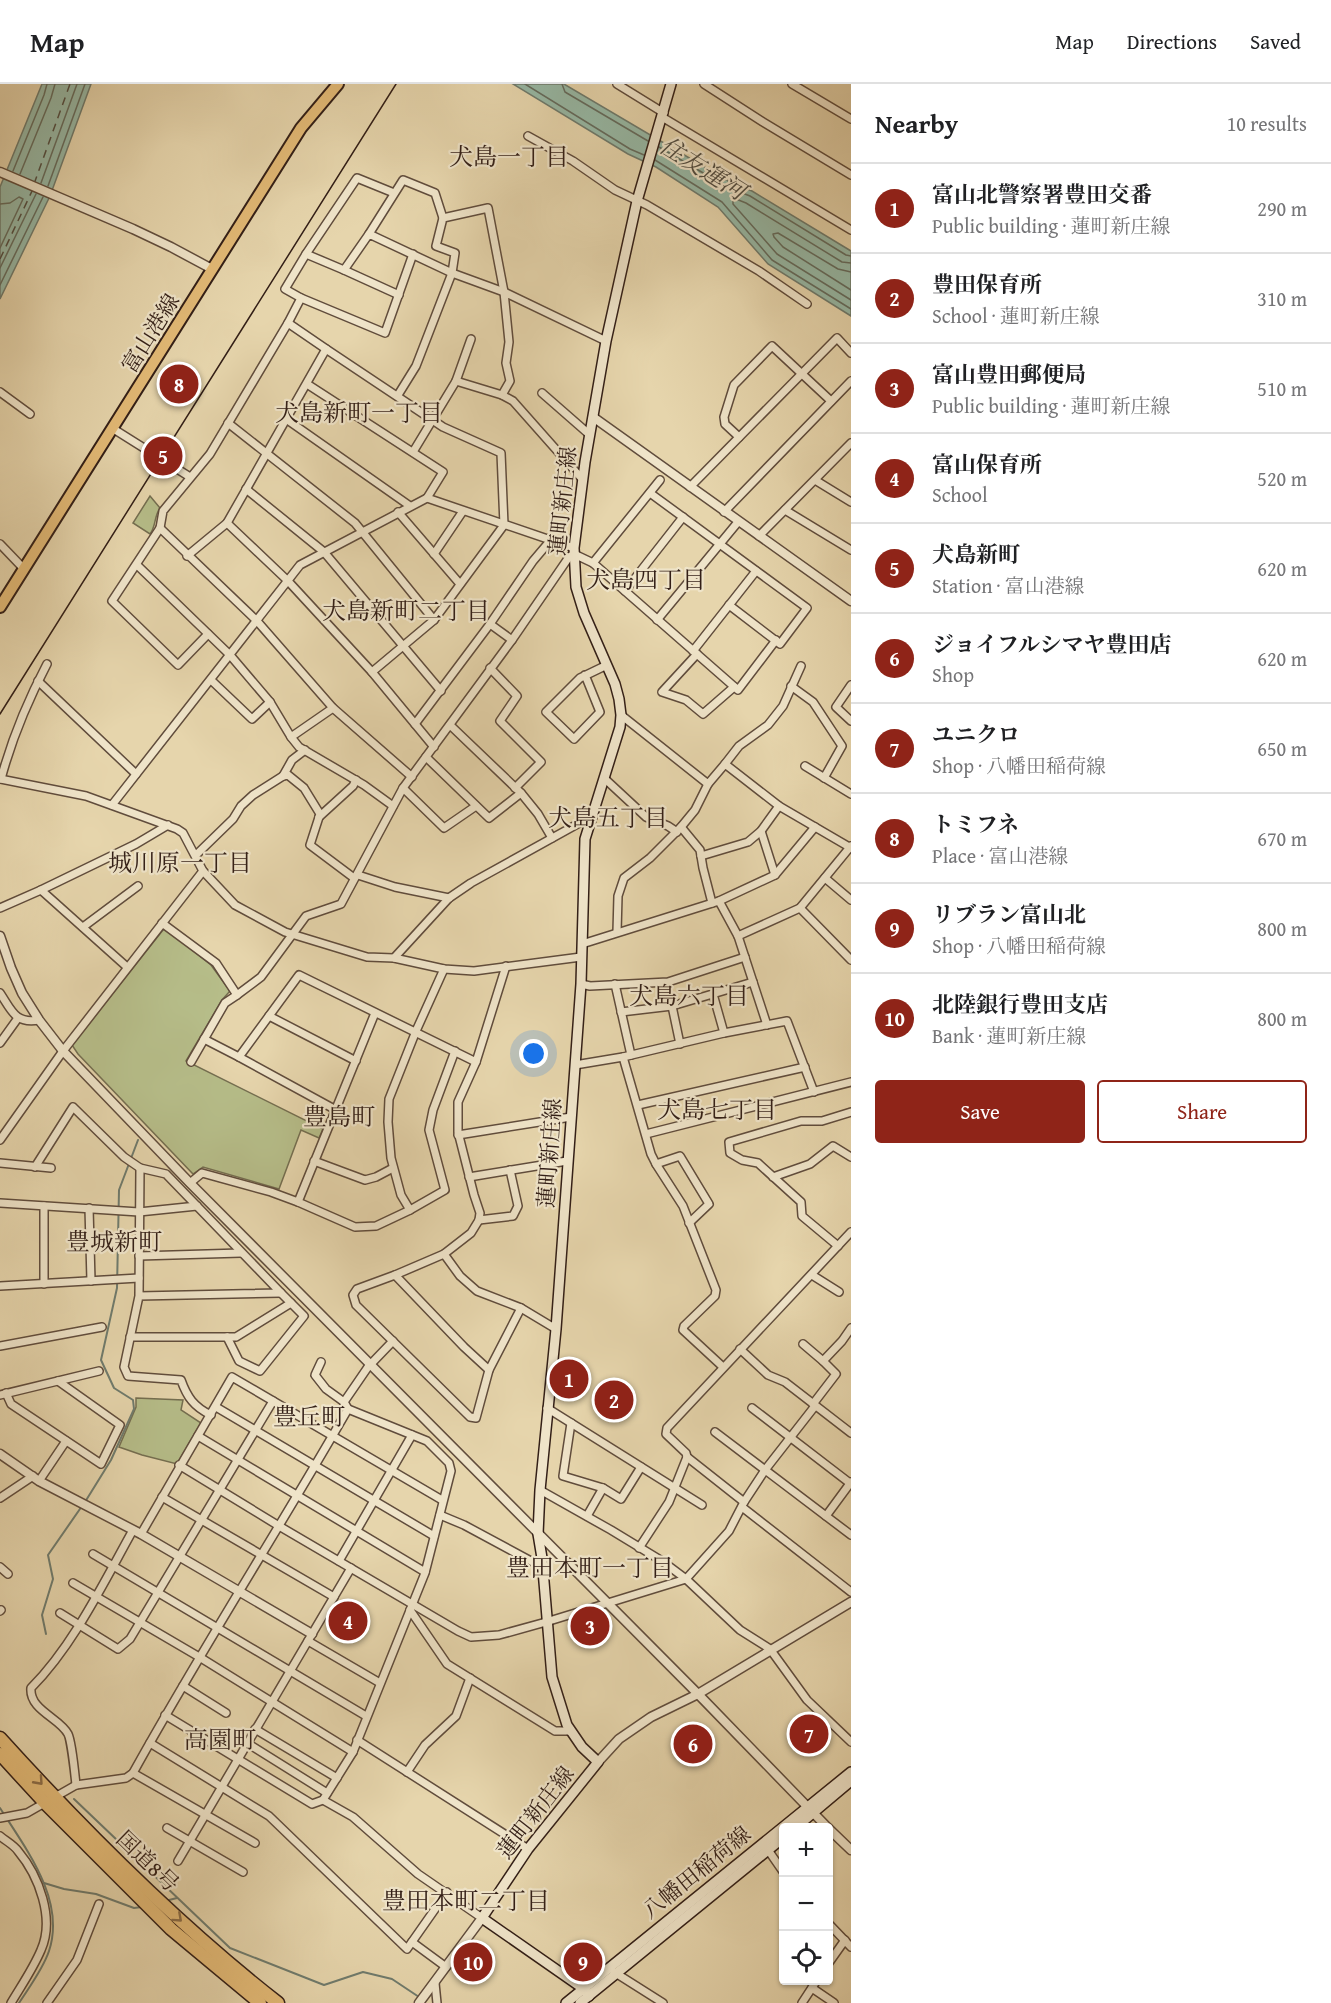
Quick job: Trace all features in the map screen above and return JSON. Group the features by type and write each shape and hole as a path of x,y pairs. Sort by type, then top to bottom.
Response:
{"highway":[{"name":"国道8号","path":"0,1737 50,1800 171,1929 260,2003"},
{"name":"国道8号","path":"0,1754 133,1878 238,1972 278,2003"}],"main road":[{"name":"富山港線","path":"0,606 301,128 338,84"},
{"name":"蓮町新庄線","path":"482,1918 528,1850 598,1762 582,1747 571,1731 552,1677 538,1534 547,1408 556,1329 581,984 585,839 620,727 621,715 619,699 584,613 576,587 574,551 606,340 637,201 671,84"},
{"name":"八幡田稲荷線","path":"566,2003 586,1992 613,1971 851,1772"},
{"name":"八幡田稲荷線","path":"798,1823 809,1809 851,1781"},
{"name":"八幡田稲荷線","path":"765,1846 779,1839"},
{"path":"482,1918 586,1992"},
{"name":"八幡田稲荷線","path":"580,2003 586,1992"}],"street":[{"path":"617,84 662,118 851,230"},
{"path":"704,84 851,175"},
{"path":"792,84 851,119"},
{"path":"528,136 573,161 615,189 759,271 807,304"},
{"path":"2,173 171,247 212,269"},
{"path":"394,192 357,178 285,289 385,333 413,254"},
{"path":"344,270 403,180 435,193 443,218 436,246 455,252 452,273 416,366 398,395"},
{"path":"443,218 488,208 504,292 509,342 506,363 510,381 502,395"},
{"path":"369,234 452,273 504,292 606,340"},
{"path":"306,254 399,295"},
{"path":"208,634 178,664 112,601 160,528 163,511 210,454 301,298"},
{"path":"288,323 398,395 442,427 501,453 504,525 434,620 372,672"},
{"path":"690,487 837,338 851,353"},
{"path":"412,452 456,381 471,339"},
{"path":"739,437 725,424 724,417 734,385 772,346 831,401"},
{"path":"187,556 227,523 326,349"},
{"path":"456,381 502,395 513,401 583,480"},
{"path":"724,512 851,381"},
{"path":"112,805 300,566 427,498 443,472 307,384"},
{"path":"0,392 30,414"},
{"path":"542,393 590,435"},
{"path":"593,417 851,601"},
{"path":"286,419 410,506"},
{"path":"228,423 355,523 434,620"},
{"path":"112,428 190,477"},
{"path":"759,536 815,480 848,452 851,443"},
{"path":"593,563 660,480"},
{"path":"815,480 851,502"},
{"path":"246,489 324,552 441,691"},
{"path":"650,493 807,608 780,644 729,605"},
{"path":"427,498 574,551 593,563 738,690 776,640"},
{"path":"785,510 851,550"},
{"path":"398,512 460,584"},
{"path":"434,554 463,512"},
{"path":"625,591 683,517"},
{"path":"657,620 738,522"},
{"path":"227,523 288,581 372,672 434,747"},
{"path":"160,528 256,621 333,708 412,777"},
{"path":"415,724 490,624 533,561 550,542"},
{"path":"0,544 24,568"},
{"path":"191,1062 225,1003 261,977 306,916 342,904 403,788 574,551"},
{"path":"137,565 230,655 270,702 299,747 356,780 393,806"},
{"path":"734,687 703,714 686,700 662,692 695,653 756,571"},
{"path":"490,624 512,640"},
{"path":"46,664 12,741 1,779 86,796 168,825 183,833 203,871 236,905 285,932 367,957 394,958 444,969 474,972 581,957"},
{"path":"585,675 600,712 574,739 546,712 580,678 585,675 607,665"},
{"path":"617,932 618,896 624,878 650,858 679,830 695,810 708,784 739,746 768,724 783,706 801,666"},
{"path":"426,757 489,818 518,791 541,762 500,722 517,696 490,668"},
{"path":"211,680 252,719 270,702"},
{"path":"38,681 135,774"},
{"path":"851,685 836,707 851,722"},
{"path":"791,686 813,702 842,746 824,778"},
{"path":"291,736 333,708"},
{"path":"621,715 708,784"},
{"path":"450,725 518,791 538,814 552,838"},
{"path":"196,855 233,819 247,800 283,776 292,760 305,750"},
{"path":"725,764 779,806 851,848 800,908 738,936"},
{"path":"806,766 851,794"},
{"path":"283,776 288,775 304,788 320,814 310,845 356,876 449,898"},
{"path":"604,778 646,818 679,830 700,850 716,902 738,936 767,1025"},
{"path":"319,817 356,780"},
{"path":"403,788 444,828 476,806"},
{"path":"701,855 748,842 761,831 779,806"},
{"path":"394,958 396,953 449,898 592,816"},
{"path":"0,908 136,844 168,825"},
{"path":"582,944 716,902 775,875 815,827"},
{"path":"761,831 775,875"},
{"path":"0,1140 63,1051 203,871"},
{"path":"825,878 851,900"},
{"path":"82,927 138,886"},
{"path":"40,890 127,967"},
{"path":"800,908 851,960"},
{"path":"162,923 216,963 237,995"},
{"path":"0,936 22,993 63,1051 190,1183 698,1694 823,1823"},
{"path":"581,984 590,986 668,982 745,957"},
{"path":"506,966 476,1062 458,1102 458,1135 480,1213 479,1220 471,1233 444,1254 357,1289 353,1295 356,1305 470,1418 476,1418 489,1370 521,1308"},
{"path":"410,1210 401,1195 393,1168 388,1122 389,1099 444,969"},
{"path":"239,1057 299,975 476,1062"},
{"path":"621,1012 672,1006 753,982"},
{"path":"615,984 627,1056 646,1134 656,1164 683,1206 716,1290 715,1296 684,1326 683,1330 723,1366"},
{"path":"0,993 18,1018 27,1022 39,1020"},
{"path":"713,994 724,1033"},
{"path":"672,1006 680,1044"},
{"path":"297,1202 375,1012"},
{"path":"269,1016 356,1061"},
{"path":"0,1043 18,1018"},
{"path":"575,1065 787,1021 814,1092"},
{"path":"204,1039 336,1110"},
{"path":"190,1183 202,1173 271,1192 355,1227 376,1226 410,1210 445,1190 429,1130 433,1110 455,1051"},
{"path":"638,1105 804,1067"},
{"path":"646,1134 851,1082"},
{"path":"35,1167 74,1107 124,1157 140,1168 166,1174 304,1316 260,1371 239,1361 227,1337"},
{"path":"838,1246 802,1216 801,1202 758,1163 742,1161 730,1153 729,1142 801,1121 822,1121 851,1112"},
{"path":"458,1135 571,1117"},
{"path":"773,1177 810,1164 833,1146 851,1157"},
{"path":"656,1164 680,1156 709,1204 689,1222"},
{"path":"314,1161 365,1180 393,1168"},
{"path":"469,1177 567,1161"},
{"path":"0,1163 51,1168"},
{"path":"140,1168 139,1296 124,1367 128,1376 181,1380 187,1396 211,1416"},
{"path":"479,1220 513,1216 518,1206 510,1170"},
{"path":"0,1203 139,1212 197,1206"},
{"path":"44,1206 44,1284"},
{"path":"89,1208 91,1281"},
{"path":"851,1232 723,1366 667,1428 666,1434 686,1453 687,1457 851,1592"},
{"path":"139,1256 241,1253"},
{"path":"444,1254 460,1276 477,1291 521,1308 556,1329"},
{"path":"395,1275 489,1370"},
{"path":"812,1275 839,1292"},
{"path":"0,1286 139,1278"},
{"path":"139,1296 281,1293"},
{"path":"130,1337 236,1337 291,1303"},
{"path":"0,1346 102,1327"},
{"path":"823,1361 851,1328"},
{"path":"0,1818 27,1813 76,1785 126,1778 133,1773 165,1715 315,1465 371,1364 393,1341"},
{"path":"179,1465 351,1568 411,1607 471,1637 499,1635 686,1579 729,1531 765,1470 836,1374 803,1344"},
{"path":"740,1348 768,1375 785,1382 851,1433"},
{"path":"165,1715 312,1804 325,1797 353,1752 425,1572 451,1471 449,1463 427,1441 346,1406 326,1389 315,1375 321,1362"},
{"path":"58,1381 120,1425 101,1464 10,1404 3,1394 99,1371"},
{"path":"76,1785 68,1734 34,1702 30,1694 31,1688 45,1674 79,1624 113,1566 162,1497 232,1377 442,1500"},
{"path":"60,1613 118,1649 130,1638 273,1401"},
{"path":"216,1407 434,1536"},
{"path":"547,1408 702,1505"},
{"path":"752,1408 851,1483 826,1516"},
{"path":"571,1423 563,1476 603,1488 621,1499 641,1467"},
{"path":"715,1432 851,1535"},
{"path":"339,1561 412,1435"},
{"path":"198,1437 425,1572"},
{"path":"0,1498 36,1478 66,1441"},
{"path":"0,1454 36,1478 137,1532 240,1592 380,1683"},
{"path":"639,1548 669,1502 687,1457"},
{"path":"587,1516 603,1488"},
{"path":"540,1490 587,1516 686,1579 740,1630 770,1649 807,1700 851,1742"},
{"path":"162,1497 334,1597"},
{"path":"440,1515 464,1525 542,1567"},
{"path":"93,1554 366,1716"},
{"path":"0,1567 8,1574"},
{"path":"178,1861 351,1568"},
{"path":"74,1583 353,1752"},
{"path":"598,1762 619,1739 632,1729 698,1694 851,1602"},
{"path":"411,1607 447,1664 555,1731 571,1731"},
{"path":"406,1772 425,1745 456,1716 470,1678"},
{"path":"183,1686 226,1713"},
{"path":"255,1729 337,1778"},
{"path":"357,1740 528,1850"},
{"path":"150,1743 269,1816 407,1948 447,1892"},
{"path":"247,1743 353,1817 418,1874 482,1918 419,2003"},
{"path":"133,1773 255,1843"},
{"path":"167,1828 243,1872"},
{"path":"833,1833 851,1850"},
{"path":"0,1836 17,1848 30,1867 45,1904 42,1949 11,2003"},
{"path":"765,1846 779,1867"},
{"path":"47,2003 77,1960 99,1904"},
{"path":"833,1928 851,1947"},
{"path":"833,1957 845,1940"},
{"path":"412,1942 446,1967"},
{"path":"613,1971 663,2003"},
{"path":"435,1983 437,2003"},
{"path":"802,2003 814,1985"},
{"path":"812,1988 834,2003"}],"green space":[{"path":"150,496 160,508 150,534 133,523"},
{"path":"166,929 211,965 230,991 222,1000 186,1061 323,1129 319,1138 301,1130 279,1189 203,1167 193,1174 72,1045"},
{"path":"136,1398 183,1400 181,1410 201,1423 177,1464 119,1447 136,1407"}],"water":[{"path":"42,84 91,84 50,196 0,299 0,187"},
{"name":"住友運河","path":"513,84 564,84 730,182 752,191 851,251 851,316 768,264 718,207 656,167 628,154"}],"waterway":[{"path":"85,1502 111,1460 134,1409 133,1400 114,1388 101,1360 117,1288 119,1190 138,1140"},
{"path":"46,1634 42,1615 53,1579 48,1555 82,1506"},
{"path":"74,1799 230,1948 324,1985 363,1972 392,1979 419,1997"},
{"path":"0,1808 41,1876 52,1913 53,1932 49,1951 40,1971 19,2003"},
{"path":"44,1883 96,1894 134,1908 142,1907"},
{"path":"165,1901 177,1898"}],"ferry route":[{"path":"34,184 70,84"},
{"path":"0,259 33,189"}],"tram line":[{"path":"0,714 396,84"}],"place":[{"name":"トミフネ","path":"179,384"},
{"name":"犬島新町","path":"163,456"},
{"name":"富山北警察署豊田交番","path":"569,1379"},
{"name":"豊田保育所","path":"614,1400"},
{"name":"富山保育所","path":"348,1621"},
{"name":"富山豊田郵便局","path":"590,1626"},
{"name":"ユニクロ","path":"809,1734"},
{"name":"ジョイフルシマヤ豊田店","path":"693,1744"},
{"name":"北陸銀行豊田支店","path":"473,1962"},
{"name":"リブラン富山北","path":"583,1962"}],"district":[{"name":"犬島一丁目","path":"509,156"},
{"name":"犬島新町一丁目","path":"359,412"},
{"name":"犬島四丁目","path":"646,579"},
{"name":"犬島新町二丁目","path":"406,610"},
{"name":"犬島五丁目","path":"608,817"},
{"name":"城川原一丁目","path":"180,862"},
{"name":"犬島六丁目","path":"689,995"},
{"name":"犬島七丁目","path":"717,1109"},
{"name":"豊島町","path":"339,1116"},
{"name":"豊城新町","path":"114,1241"},
{"name":"豊丘町","path":"309,1416"},
{"name":"豊田本町一丁目","path":"590,1567"},
{"name":"高園町","path":"220,1739"},
{"name":"豊田本町二丁目","path":"466,1900"}]}
